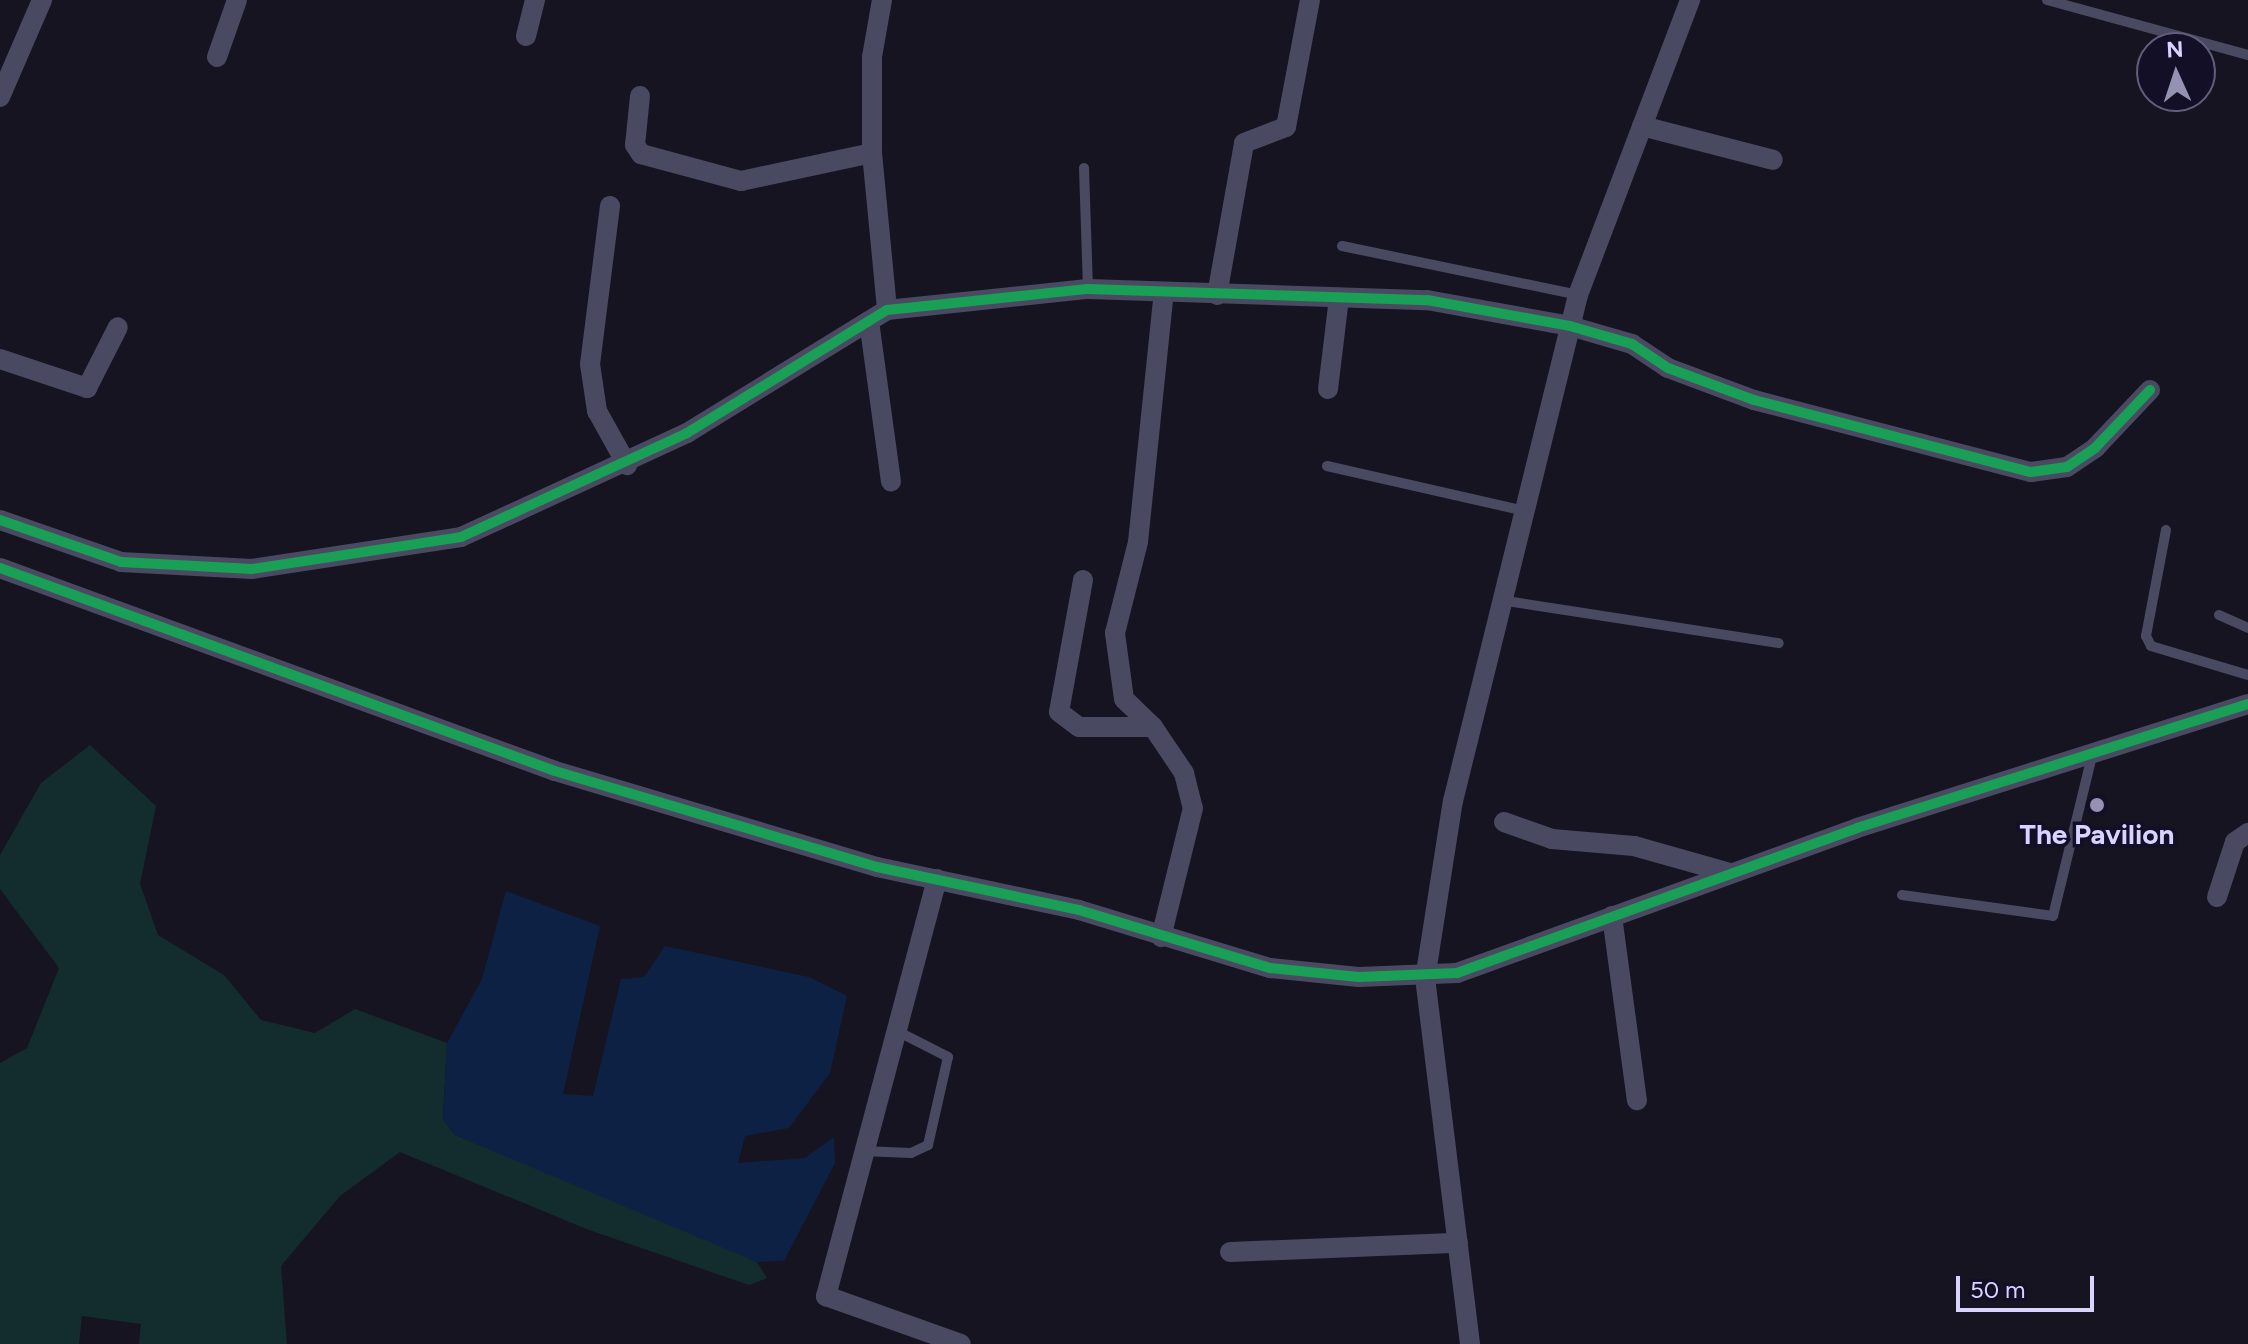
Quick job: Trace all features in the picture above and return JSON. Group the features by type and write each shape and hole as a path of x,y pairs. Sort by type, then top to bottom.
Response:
{"street":[{"path":"0,97 42,0"},
{"path":"217,57 237,0"},
{"path":"526,36 535,0"},
{"path":"882,0 872,57 872,153 878,315 891,481"},
{"path":"1217,295 1244,143 1286,127 1310,0"},
{"path":"1470,1344 1425,979 1453,801 1498,600 1578,295 1690,0"},
{"path":"640,96 635,145 641,154 741,181 872,153"},
{"path":"1642,126 1773,160"},
{"path":"610,206 590,364 597,411 627,465"},
{"path":"0,520 121,562 252,569 461,537 627,465 878,315 1088,289 1427,300 1570,326 1632,344 1668,368 1754,400 2031,472 2067,467 2085,454 2150,390"},
{"path":"1161,937 1193,808 1184,773 1153,727 1124,699 1115,633 1138,542 1164,292"},
{"path":"1328,389 1339,298"},
{"path":"0,359 87,388 118,327"},
{"path":"0,568 555,771 937,879 1079,910 1270,968 1425,979 1730,873 2248,704"},
{"path":"1083,580 1059,712 1079,727 1153,727"},
{"path":"1504,822 1552,839 1634,846 1730,873"},
{"path":"2217,897 2235,842 2248,833"},
{"path":"937,879 862,1151 826,1296 961,1344"},
{"path":"1612,916 1637,1100"},
{"path":"1230,1252 1458,1243"}],"lane":[{"path":"2047,0 2248,55"},
{"path":"1084,168 1088,289"},
{"path":"1342,246 1578,295"},
{"path":"1327,466 1521,510"},
{"path":"2166,530 2151,646 2248,675"},
{"path":"1498,600 1779,643"},
{"path":"2219,615 2248,628"},
{"path":"1902,895 2053,916 2092,756"},
{"path":"862,1151 911,1153 928,1145 948,1057 895,1030"}],"green space":[{"path":"90,745 156,806 140,884 158,935 224,975 261,1020 315,1033 355,1009 447,1043 443,1119 455,1135 665,1219 757,1262 767,1278 749,1285 589,1230 400,1152 340,1196 281,1266 287,1344 139,1344 141,1324 82,1316 79,1344 0,1344 0,1063 27,1048 59,968 0,889 0,855 41,783"}],"water":[{"path":"506,891 600,926 563,1094 593,1096 621,979 644,977 665,946 809,977 847,996 830,1073 789,1128 745,1136 738,1163 805,1158 834,1137 835,1163 784,1261 757,1262 455,1135 443,1119 447,1043 482,979"}],"cycle path":[{"path":"0,520 121,562 252,569 461,537 687,433 887,310 1088,289 1427,300 1570,326 1632,344 1668,368 1754,400 2031,472 2067,467 2095,448 2150,390"},
{"path":"0,568 555,771 877,867 1079,910 1270,968 1359,977 1457,973 1857,828 2248,704"}],"place":[{"name":"The Pavilion","path":"2097,805"}]}
